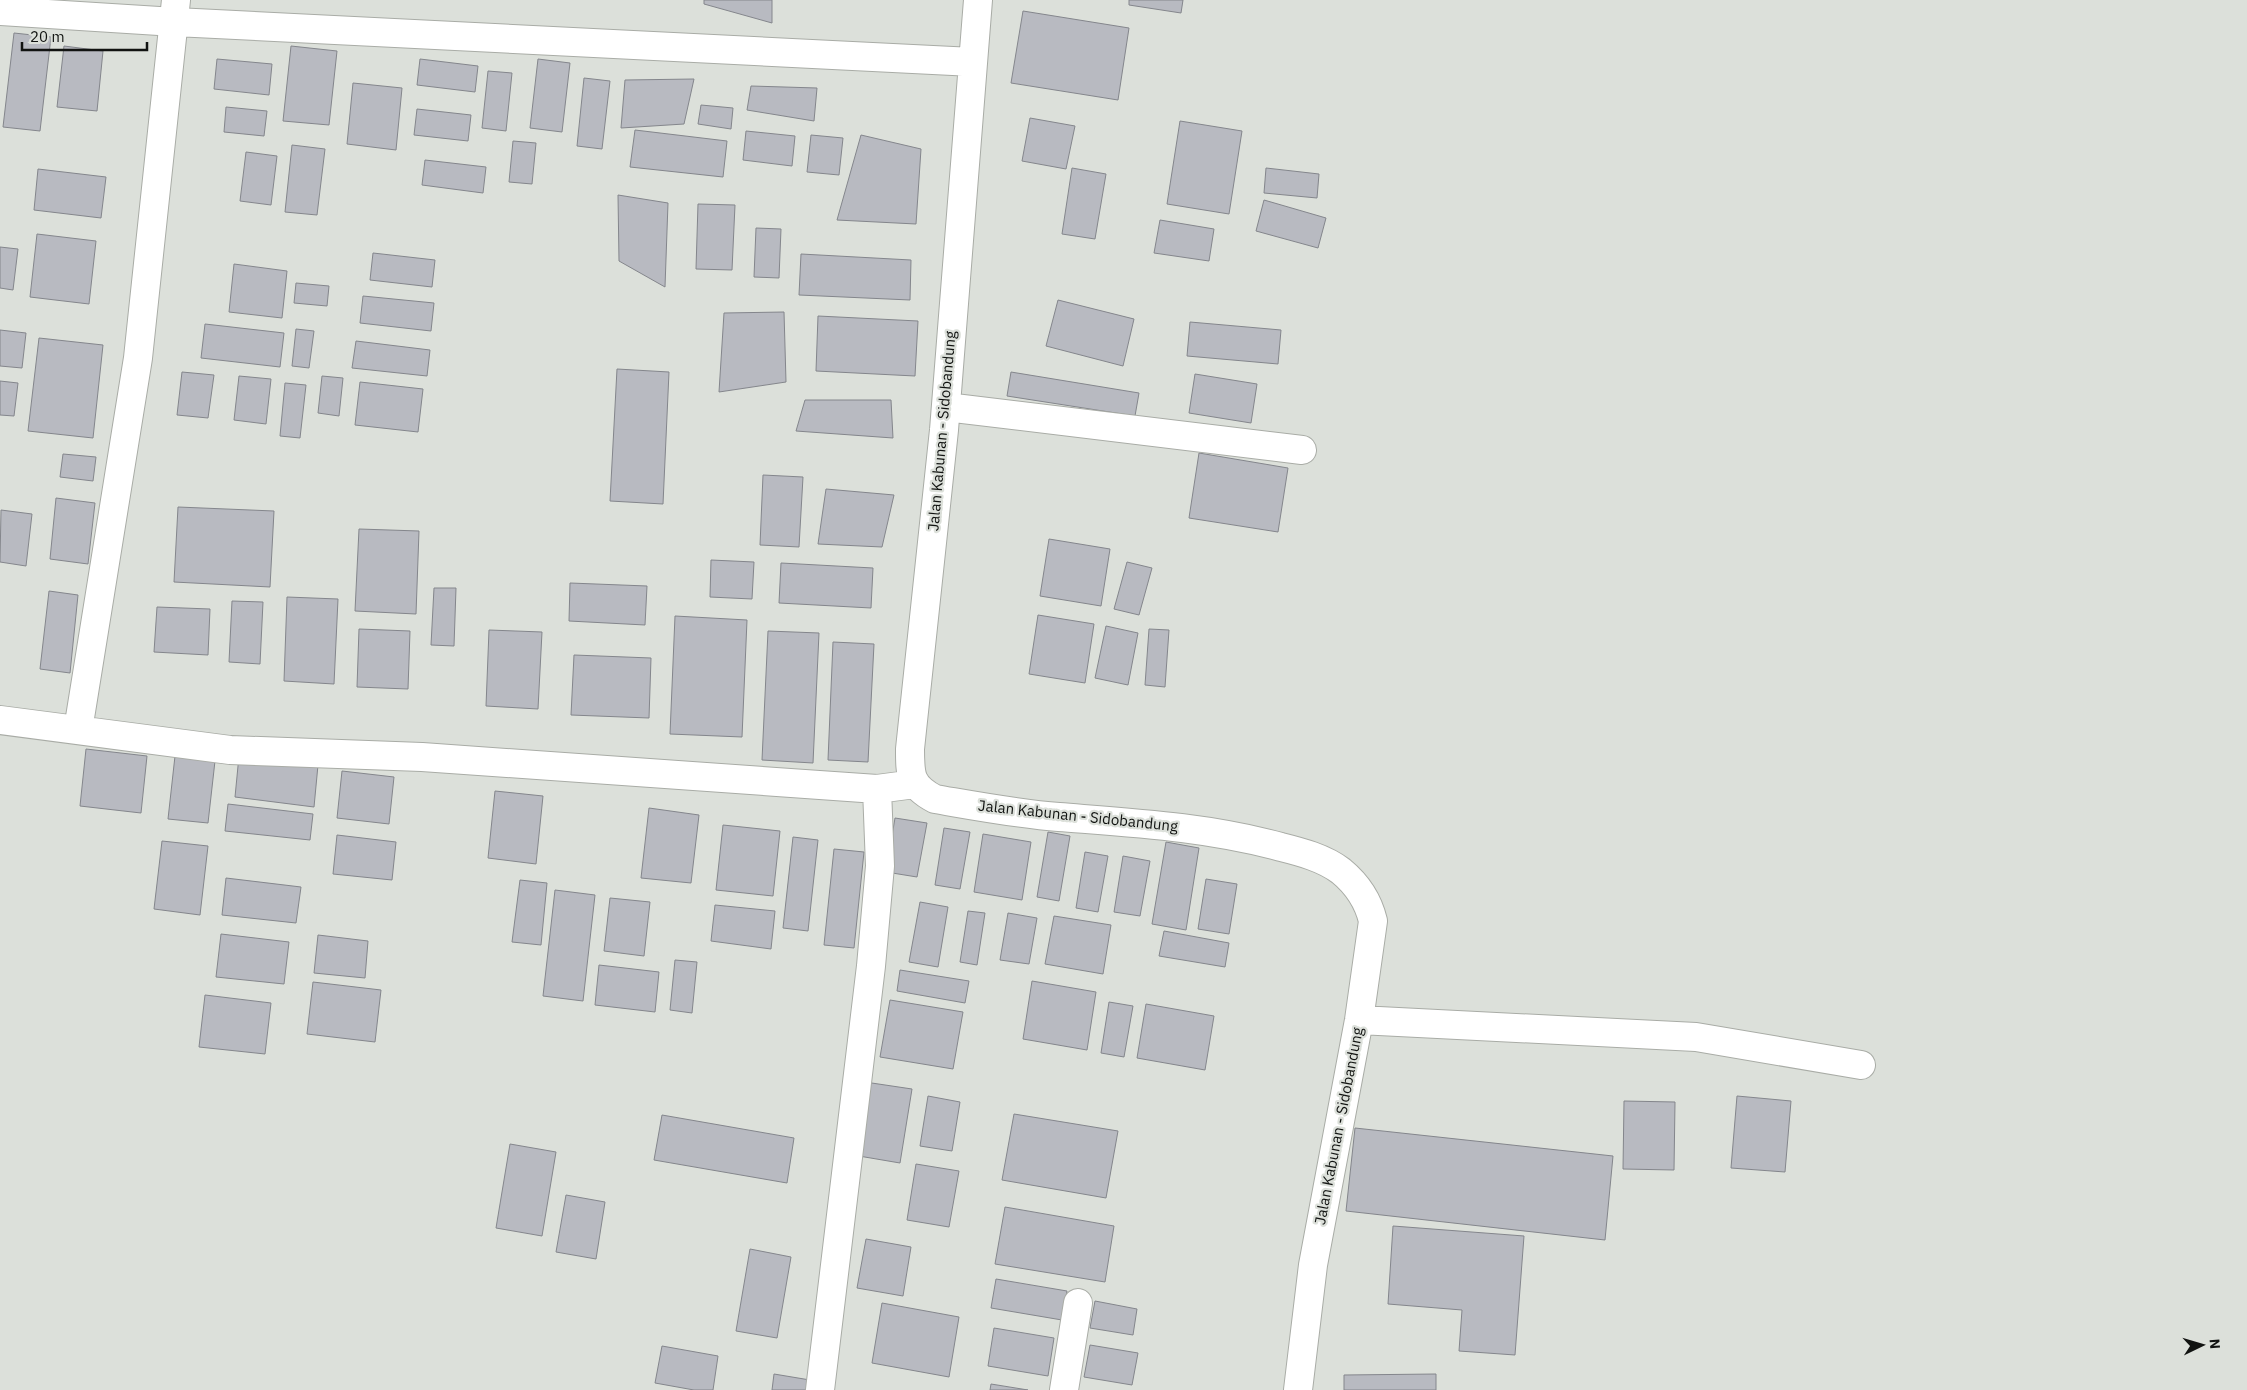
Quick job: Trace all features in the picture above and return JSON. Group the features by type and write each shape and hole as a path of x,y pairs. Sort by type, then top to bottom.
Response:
{"street":[{"name":"Jalan Kabunan - Sidobandung","path":"978,0 946,406 910,749 910,772 915,784 922,792 935,799 1058,817 1151,823 1249,838 1324,861 1341,871 1363,893 1373,921 1359,1020 1317,1238 1298,1390"},
{"path":"0,11 175,11 973,62"},
{"path":"78,730 138,358 175,11"},
{"path":"946,406 1302,450"},
{"path":"0,720 230,750 422,758 877,789 915,784"},
{"path":"820,1390 871,966 880,866 877,789"},
{"path":"1359,1020 1696,1037 1862,1064"},
{"path":"1064,1390 1078,1303"}],"building":[{"path":"704,0 772,0 772,23 704,4"},
{"path":"1129,0 1183,0 1181,13 1129,5"},
{"path":"1023,11 1129,28 1118,100 1011,83"},
{"path":"14,33 51,37 40,131 3,127"},
{"path":"64,46 103,51 97,111 57,107"},
{"path":"291,46 337,51 329,125 283,121"},
{"path":"217,59 272,64 269,95 214,89"},
{"path":"420,59 478,66 475,92 417,85"},
{"path":"538,59 570,63 562,132 530,128"},
{"path":"488,71 512,73 506,131 482,128"},
{"path":"584,78 610,81 602,149 577,146"},
{"path":"694,79 684,124 621,128 625,80"},
{"path":"353,83 402,88 396,150 347,144"},
{"path":"751,86 817,88 814,121 747,110"},
{"path":"701,105 733,108 731,129 698,124"},
{"path":"226,107 267,111 264,136 224,132"},
{"path":"417,109 471,115 468,141 414,135"},
{"path":"1030,118 1075,126 1066,169 1022,161"},
{"path":"1180,121 1242,131 1229,214 1167,204"},
{"path":"635,130 727,141 723,177 630,167"},
{"path":"746,131 795,136 792,166 743,160"},
{"path":"811,135 843,138 839,175 807,172"},
{"path":"861,135 921,149 916,224 837,220"},
{"path":"513,141 536,143 532,184 509,182"},
{"path":"292,145 325,149 317,215 285,212"},
{"path":"246,152 277,156 271,205 240,201"},
{"path":"425,160 486,167 483,193 422,185"},
{"path":"1072,168 1106,174 1095,239 1062,234"},
{"path":"1266,168 1319,174 1317,198 1264,193"},
{"path":"38,169 106,177 101,218 34,210"},
{"path":"618,195 668,203 665,287 619,261"},
{"path":"1264,200 1326,218 1318,248 1256,231"},
{"path":"698,204 735,205 732,270 696,269"},
{"path":"1160,220 1214,229 1209,261 1154,253"},
{"path":"756,228 781,229 779,278 754,277"},
{"path":"37,234 96,241 89,304 30,297"},
{"path":"0,247 18,249 13,290 0,288"},
{"path":"373,253 435,260 432,287 370,280"},
{"path":"801,254 911,260 910,300 799,295"},
{"path":"234,264 287,271 282,318 229,312"},
{"path":"296,283 329,286 327,306 294,303"},
{"path":"363,296 434,303 431,331 360,323"},
{"path":"1058,300 1134,319 1123,366 1046,346"},
{"path":"784,312 786,382 719,392 724,313"},
{"path":"818,316 918,321 915,376 816,371"},
{"path":"1190,322 1281,330 1278,364 1187,356"},
{"path":"205,324 284,333 280,367 201,358"},
{"path":"296,329 314,331 309,368 292,366"},
{"path":"0,330 26,333 22,368 0,366"},
{"path":"39,338 103,345 93,438 28,431"},
{"path":"356,341 430,350 427,376 352,368"},
{"path":"617,369 669,372 663,504 610,501"},
{"path":"182,372 214,375 208,418 177,415"},
{"path":"1011,372 1139,393 1135,416 1007,396"},
{"path":"1195,374 1257,384 1251,423 1189,413"},
{"path":"239,376 271,379 266,424 234,420"},
{"path":"322,376 343,378 339,416 318,413"},
{"path":"0,381 18,383 14,416 0,415"},
{"path":"360,382 423,389 418,432 355,425"},
{"path":"285,383 306,385 300,438 280,436"},
{"path":"805,400 891,400 893,438 796,431"},
{"path":"1199,453 1288,468 1278,532 1189,518"},
{"path":"63,454 96,457 93,481 60,477"},
{"path":"763,475 803,477 799,547 760,545"},
{"path":"826,489 894,495 882,547 818,544"},
{"path":"56,498 95,503 88,564 50,559"},
{"path":"178,507 274,511 270,587 174,582"},
{"path":"1,510 32,514 26,566 0,562"},
{"path":"359,529 419,531 416,614 355,611"},
{"path":"1049,539 1110,549 1101,606 1040,596"},
{"path":"711,560 754,562 752,599 710,597"},
{"path":"1127,562 1152,568 1139,615 1114,609"},
{"path":"781,563 873,568 871,608 779,603"},
{"path":"570,583 647,586 645,625 569,621"},
{"path":"434,588 456,588 454,646 431,645"},
{"path":"49,591 78,595 70,673 40,669"},
{"path":"287,597 338,599 334,684 284,681"},
{"path":"232,601 263,602 260,664 229,662"},
{"path":"157,607 210,609 208,655 154,652"},
{"path":"1038,615 1094,624 1085,683 1029,674"},
{"path":"675,616 747,620 742,737 670,734"},
{"path":"1106,626 1138,633 1128,685 1095,678"},
{"path":"359,629 410,631 408,689 357,687"},
{"path":"1149,629 1169,630 1165,687 1145,685"},
{"path":"489,630 542,632 538,709 486,706"},
{"path":"768,631 819,633 813,763 762,760"},
{"path":"833,642 874,644 868,762 828,760"},
{"path":"574,655 651,658 649,718 571,715"},
{"path":"86,749 147,756 141,813 80,806"},
{"path":"175,756 215,761 208,823 168,819"},
{"path":"239,756 318,765 314,807 235,797"},
{"path":"342,771 394,777 389,824 337,818"},
{"path":"495,791 543,796 536,864 488,858"},
{"path":"228,804 313,814 310,840 225,831"},
{"path":"649,808 699,815 691,883 641,878"},
{"path":"895,818 927,823 917,877 886,872"},
{"path":"723,825 780,831 773,896 716,890"},
{"path":"944,828 970,832 960,889 935,885"},
{"path":"1048,832 1070,836 1059,901 1037,897"},
{"path":"983,834 1031,842 1022,900 974,892"},
{"path":"337,835 396,842 392,880 333,874"},
{"path":"793,837 818,840 808,931 783,928"},
{"path":"162,841 208,846 200,915 154,909"},
{"path":"1166,842 1199,848 1186,930 1152,924"},
{"path":"834,849 864,852 854,948 824,945"},
{"path":"1085,852 1108,856 1098,912 1076,908"},
{"path":"1123,856 1150,861 1140,916 1114,912"},
{"path":"226,878 301,887 296,923 222,915"},
{"path":"1206,879 1237,884 1229,934 1198,929"},
{"path":"520,880 547,883 541,945 512,942"},
{"path":"555,890 595,895 583,1001 543,996"},
{"path":"610,898 650,902 644,956 604,951"},
{"path":"920,902 948,907 938,967 909,962"},
{"path":"715,905 775,911 771,949 711,941"},
{"path":"968,911 985,913 977,965 960,962"},
{"path":"1008,913 1037,918 1029,964 1000,960"},
{"path":"1054,916 1111,925 1103,974 1045,964"},
{"path":"1164,931 1229,943 1225,967 1159,956"},
{"path":"221,934 289,942 284,984 216,977"},
{"path":"318,935 368,941 365,978 314,973"},
{"path":"675,960 697,962 692,1013 670,1010"},
{"path":"599,965 659,972 655,1012 595,1005"},
{"path":"900,970 969,981 965,1003 897,991"},
{"path":"1032,981 1096,992 1087,1050 1023,1039"},
{"path":"313,982 381,990 375,1042 307,1034"},
{"path":"205,995 271,1003 265,1054 199,1047"},
{"path":"890,1000 963,1012 953,1069 880,1057"},
{"path":"1109,1002 1133,1006 1124,1057 1101,1053"},
{"path":"1146,1004 1214,1016 1205,1070 1137,1058"},
{"path":"865,1082 912,1089 900,1163 853,1155"},
{"path":"928,1096 960,1102 952,1151 920,1146"},
{"path":"1737,1096 1791,1101 1785,1172 1731,1168"},
{"path":"1624,1101 1675,1102 1674,1170 1623,1169"},
{"path":"1014,1114 1118,1131 1106,1198 1002,1180"},
{"path":"662,1115 794,1138 787,1183 654,1160"},
{"path":"1355,1128 1613,1156 1605,1240 1346,1211"},
{"path":"510,1144 556,1152 542,1236 496,1228"},
{"path":"916,1164 959,1171 949,1227 907,1220"},
{"path":"566,1195 605,1202 596,1259 556,1252"},
{"path":"1005,1207 1114,1226 1105,1282 995,1264"},
{"path":"1393,1226 1524,1236 1515,1355 1459,1351 1462,1310 1388,1304"},
{"path":"866,1239 911,1247 903,1296 857,1288"},
{"path":"750,1249 791,1257 777,1338 736,1331"},
{"path":"996,1279 1067,1291 1062,1320 991,1308"},
{"path":"1095,1301 1137,1309 1133,1335 1090,1328"},
{"path":"882,1303 959,1317 949,1377 872,1363"},
{"path":"994,1328 1054,1338 1048,1376 988,1366"},
{"path":"1090,1345 1138,1353 1132,1385 1084,1377"},
{"path":"662,1346 718,1356 713,1390 694,1390 655,1383"},
{"path":"774,1374 810,1380 808,1390 772,1390"},
{"path":"1436,1374 1436,1390 1344,1390 1344,1375"},
{"path":"991,1384 1028,1390 990,1390"}]}
